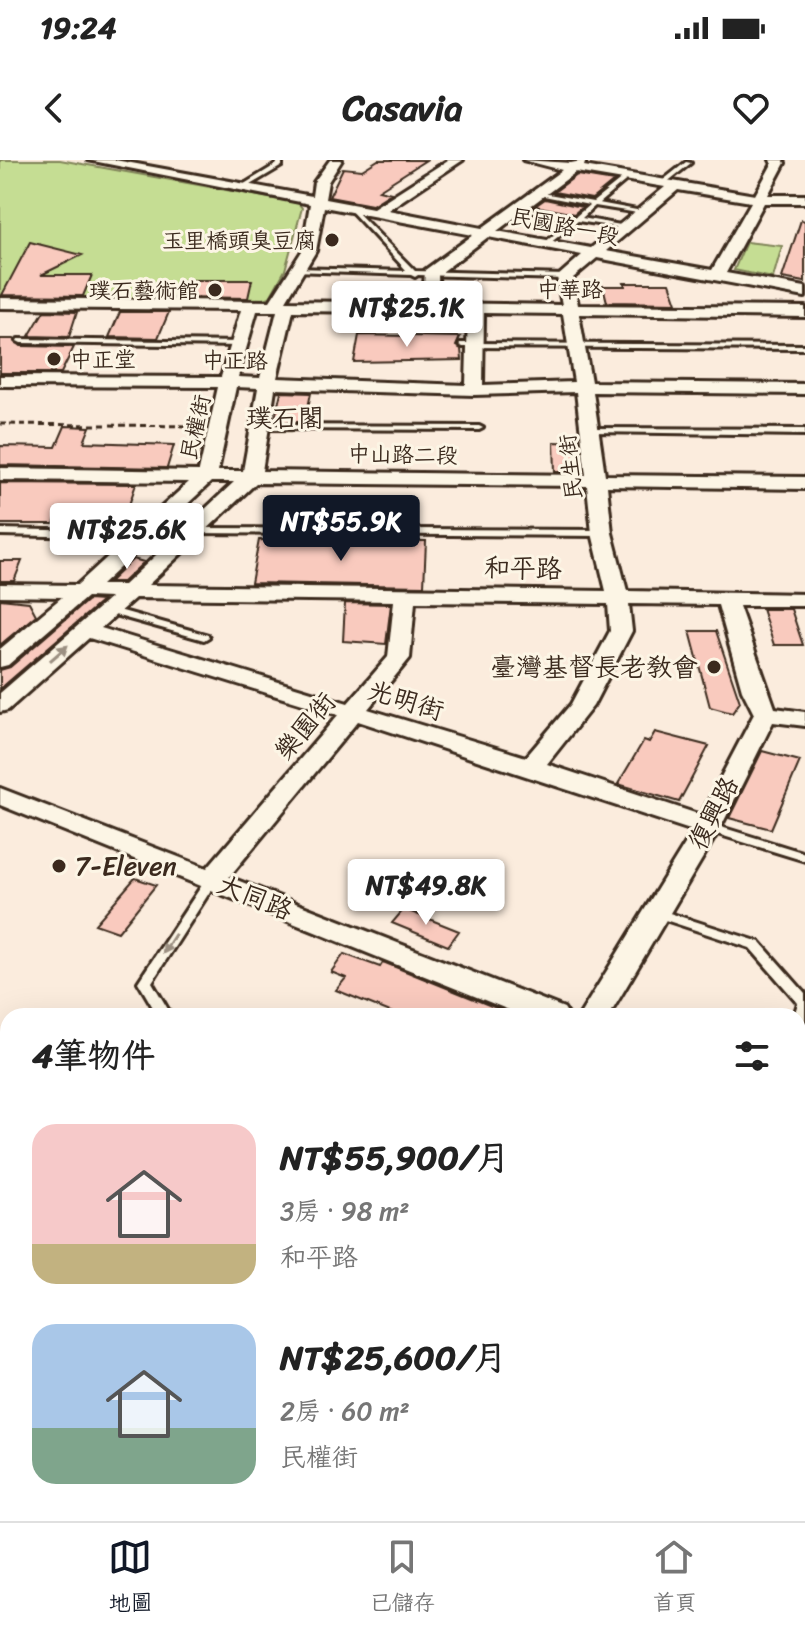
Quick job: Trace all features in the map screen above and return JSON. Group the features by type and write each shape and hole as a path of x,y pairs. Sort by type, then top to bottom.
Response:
{"street":[{"name":"民國路一段","path":"94,160 805,292"},
{"path":"176,175 204,160"},
{"path":"0,705 129,592 252,476 281,306 295,270 309,251 321,182 336,160"},
{"path":"374,213 457,160"},
{"path":"529,160 578,164 757,199 805,199"},
{"path":"716,277 779,163 776,160"},
{"path":"431,309 422,274 578,164"},
{"path":"565,277 626,228 670,183"},
{"name":"民生街","path":"531,767 581,706 621,631 618,598 602,533 591,430 565,277"},
{"name":"中華路","path":"0,303 476,311 805,312"},
{"name":"民權街","path":"0,660 82,591 208,475 216,426 250,306"},
{"path":"474,390 469,345 476,311"},
{"name":"中正路","path":"0,381 230,382 474,390 583,387 805,389"},
{"name":"中山路二段","path":"0,474 805,483"},
{"name":"和平路","path":"0,590 726,598 793,603"},
{"name":"樂園街","path":"212,879 399,658 405,594"},
{"path":"726,598 754,690 766,714 805,719"},
{"name":"光明街","path":"86,630 531,767 708,827"},
{"name":"復興路","path":"599,1008 708,827 750,739 766,714"},
{"name":"大同路","path":"0,796 534,1008"}],"lane":[{"path":"243,187 280,165 279,160"},
{"path":"670,183 688,163"},
{"path":"545,245 628,176"},
{"path":"537,194 642,213"},
{"path":"351,208 422,274"},
{"path":"518,208 626,228"},
{"path":"295,270 565,277"},
{"path":"21,341 241,344"},
{"path":"469,345 805,347"},
{"path":"260,427 479,428"},
{"path":"591,430 805,432"},
{"path":"192,531 602,533"},
{"path":"0,532 144,535"},
{"path":"108,610 204,637"},
{"path":"708,827 805,857"},
{"path":"160,1008 145,982 212,879"},
{"path":"657,913 755,945 805,1002"}],"path":[{"path":"0,424 216,426"}],"green space":[{"path":"0,160 60,160 298,203 302,208 285,270 270,297 251,303 0,299"},
{"path":"746,242 782,246 773,278 734,270"}],"building":[{"path":"378,160 426,160 379,190 391,193 372,205 329,197 343,168 362,170"},
{"path":"577,175 614,181 592,199 554,192"},
{"path":"545,199 582,207 574,214 535,206"},
{"path":"801,220 805,221 805,282 782,278"},
{"path":"30,242 82,255 41,275 92,275 83,296 2,295"},
{"name":"璞石藝術館","path":"184,280 252,280 248,298 179,297"},
{"path":"624,283 670,283 677,303 607,302 603,286 625,286"},
{"path":"44,311 77,312 69,337 29,336"},
{"path":"120,312 169,312 158,338 109,337"},
{"path":"359,335 460,337 456,346 461,349 462,360 354,362"},
{"path":"0,339 14,339 21,346 74,347 61,373 0,373"},
{"path":"281,392 311,393 305,422 274,422"},
{"path":"65,426 90,427 84,442 174,445 167,468 0,465 0,446 56,447"},
{"path":"554,442 579,443 581,468 575,472 555,472"},
{"path":"0,483 136,484 127,511 68,510 66,516 57,515 54,524 0,524"},
{"path":"259,540 426,541 424,586 251,583"},
{"path":"133,559 144,562 123,582 109,582"},
{"path":"0,561 22,561 14,581 0,581"},
{"path":"0,599 29,602 36,615 0,645"},
{"path":"88,600 102,601 0,689 0,670 10,667"},
{"path":"345,603 391,604 386,644 343,641"},
{"path":"762,609 791,609 803,645 774,645"},
{"name":"臺灣基督長老教會","path":"690,631 716,631 740,702 732,713 710,707"},
{"path":"655,732 709,746 679,802 618,784 644,740 649,742"},
{"path":"762,751 800,761 771,829 729,818"},
{"path":"135,878 156,885 118,932 95,924"},
{"path":"404,909 459,931 448,946 392,923"},
{"path":"344,954 380,967 383,962 496,1008 380,1008 336,990 346,978 331,972"}],"place":[{"name":"玉里橋頭臭豆腐","path":"332,240"},
{"name":"璞石藝術館","path":"215,290"},
{"name":"中正堂","path":"54,359"},
{"name":"臺灣基督長老教會","path":"714,667"},
{"name":"7-Eleven","path":"59,866"}],"district":[{"name":"璞石閣","path":"285,418"}]}
